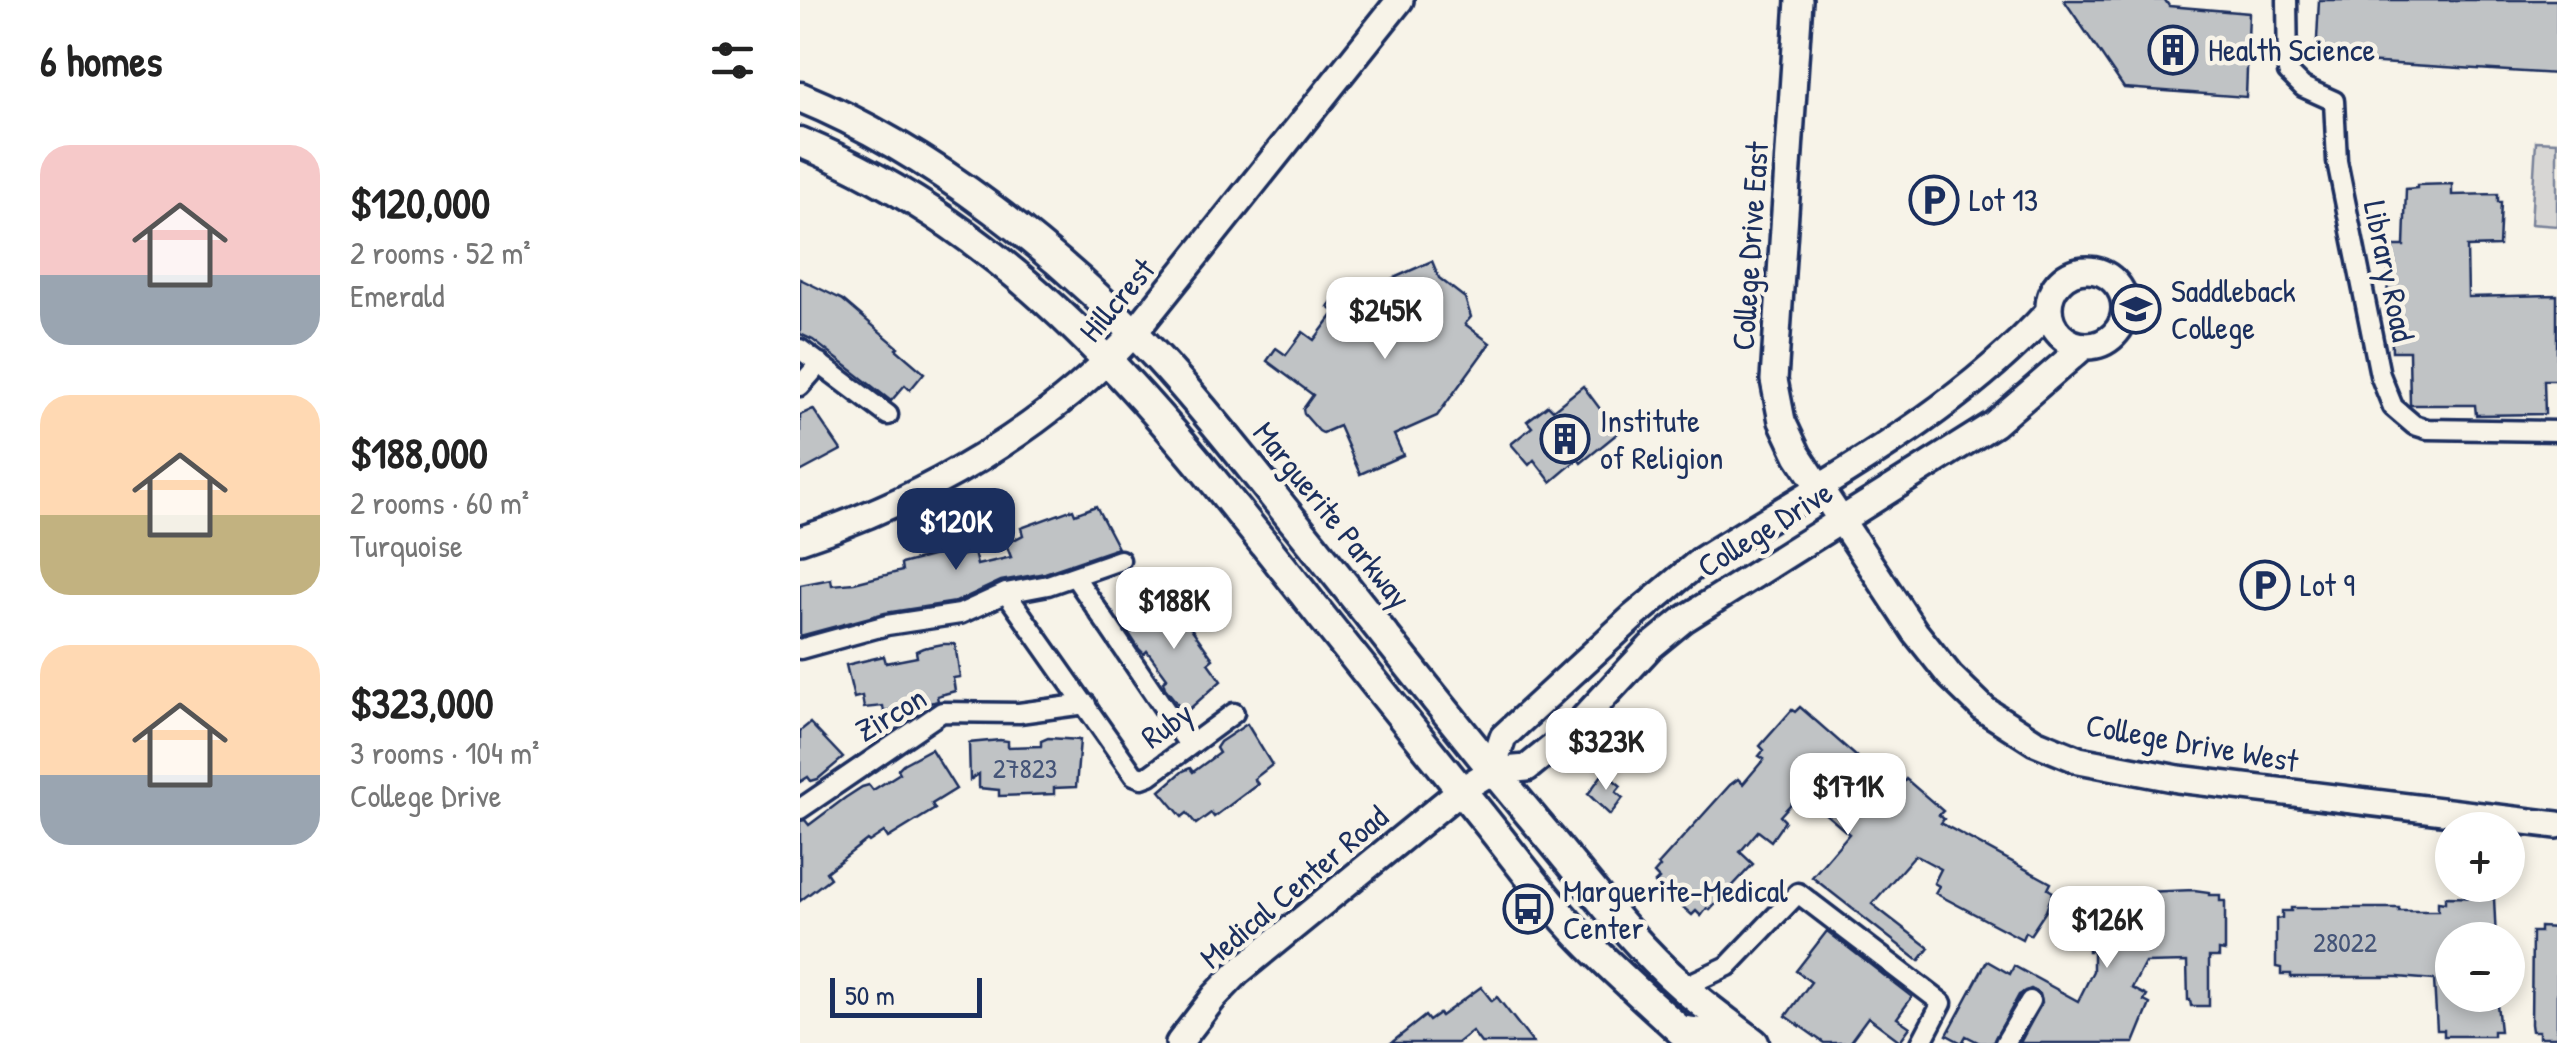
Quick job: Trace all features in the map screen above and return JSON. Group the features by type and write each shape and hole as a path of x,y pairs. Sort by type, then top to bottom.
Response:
{"main road":[{"name":"Marguerite Parkway","path":"800,97 828,108 911,155 976,200 1040,247 1134,333 1273,496 1492,771 1644,948 1682,987 1754,1043"},
{"path":"800,142 874,176 941,218 1028,282 1109,360 1194,453 1582,938 1681,1039 1710,1034 1722,1043"}],"street":[{"name":"Hillcrest","path":"800,540 901,499 966,465 1071,394 1109,360 1400,0"},
{"name":"College Drive East","path":"1799,0 1774,380 1782,421 1798,455 1820,486"},
{"name":"Library Road","path":"2287,0 2288,72 2303,87 2327,96 2336,109 2337,161 2348,220 2380,374 2393,407 2414,426 2427,429 2557,431"},
{"name":"College Drive","path":"1461,790 1492,771 1527,768 1568,734 1650,647 1683,620 1994,424 2084,346 2110,338 2118,329 2125,306 2116,284 2097,271 2073,272 2055,287 2049,312 2022,341 1934,412 1700,561 1503,737 1492,771"},
{"path":"2049,312 2064,338 2084,346"},
{"path":"800,348 888,415"},
{"path":"800,386 820,363"},
{"name":"College Drive West","path":"1820,486 1915,632 1950,676 1985,710 2035,742 2079,760 2178,779 2557,825"},
{"path":"800,648 887,625 960,614 1006,594 1075,577 1120,560"},
{"path":"1075,577 1189,746"},
{"path":"1006,594 1086,704"},
{"name":"Ruby","path":"1086,704 1134,775 1142,778 1234,713"},
{"name":"Zircon","path":"800,810 942,712 1019,713 1086,704"},
{"name":"Medical Center Road","path":"1179,1043 1214,996 1238,972 1461,790"},
{"path":"1682,987 1728,966 1798,893 1942,1004 1920,1043"},
{"path":"2005,1043 2030,1001"}],"shaded area":[{"path":"2536,141 2557,142 2557,226 2531,224"}],"building":[{"name":"Health Science","path":"2064,0 2165,0 2169,6 2249,13 2246,97 2124,88"},
{"path":"2319,0 2557,0 2557,74 2316,59"},
{"path":"2452,184 2452,195 2498,194 2501,202 2499,246 2467,247 2468,297 2557,295 2557,380 2544,380 2545,414 2476,415 2475,405 2410,405 2409,351 2392,351 2391,305 2387,305 2389,246 2404,246 2406,189"},
{"path":"1432,261 1439,278 1465,298 1471,317 1465,324 1490,343 1437,416 1394,435 1403,455 1360,474 1339,426 1319,431 1303,409 1313,395 1267,361 1276,348 1286,355 1303,332 1314,340 1335,312 1328,307 1338,293 1355,286 1358,294"},
{"path":"800,279 843,300 924,373 910,390 905,385 891,401 800,334"},
{"name":"Institute of Religion","path":"1583,386 1618,433 1551,482 1534,460 1529,465 1511,444 1532,427 1527,421 1548,405 1553,410"},
{"path":"813,409 841,450 800,472 800,415"},
{"path":"1096,506 1118,548 1045,573 1001,581 956,602 885,613 800,636 800,585 831,579 832,585 854,583 902,571 901,564 954,550 956,557 974,552 977,565 1011,557 1006,544 1023,535 1021,528 1073,509 1075,514"},
{"path":"1164,598 1177,617 1181,614 1213,659 1208,663 1221,681 1185,713 1165,688 1163,681 1167,678 1147,651 1144,654 1139,649 1121,621"},
{"path":"955,644 960,677 953,678 955,691 937,696 938,701 884,712 883,706 864,708 862,696 854,698 846,665 884,656 886,663 917,657 916,651"},
{"path":"1800,707 1890,786 1897,778 1903,783 1906,779 1943,811 1939,815 1944,819 1941,823 2051,883 2048,889 2053,892 2046,911 2030,935 2025,932 2022,939 1935,893 1939,886 1934,883 1941,869 1915,855 1872,904 1929,948 1919,961 1812,877 1849,834 1801,793 1780,816 1785,821 1771,841 1758,831 1740,852 1753,864 1701,916 1696,911 1692,915 1655,883 1659,879 1654,874 1658,865 1730,785 1738,779 1743,784 1764,759 1759,756 1764,750 1760,746 1792,710"},
{"path":"810,723 843,758 818,779 811,781 808,777 800,782 800,731"},
{"path":"1247,724 1272,765 1254,779 1258,784 1214,817 1211,813 1196,824 1187,813 1182,817 1160,791 1183,771 1190,768 1193,772 1219,753 1216,748 1220,742"},
{"path":"1000,740 1008,741 1008,747 1041,746 1041,741 1080,740 1076,787 1054,788 1054,794 999,796 999,790 979,788 979,774 970,780 969,743"},
{"path":"931,749 956,789 932,804 935,809 888,838 884,832 867,840 826,872 830,878 800,901 800,821 809,825 862,787 869,785 873,790 900,773 898,769 903,764"},
{"path":"1604,772 1621,786 1616,792 1623,798 1610,815 1588,794"},
{"path":"2194,890 2220,895 2220,901 2225,901 2225,951 2219,950 2219,957 2209,957 2209,1006 2191,1006 2188,1000 2187,962 2145,963 2132,988 2147,996 2144,1001 2150,1004 2134,1043 2020,1043 2042,1002 2040,994 2031,989 2019,995 1993,1043 1980,1043 1966,1036 1962,1043 1947,1035 1987,961 2010,974 2014,966 2078,1001 2093,971 2093,951 2088,951 2088,900 2093,900 2093,894"},
{"path":"2438,902 2494,902 2495,922 2435,922 2435,997 2434,980 2291,977 2281,974 2281,968 2276,967 2276,919 2282,918 2282,911 2438,911"},
{"path":"2540,927 2557,928 2557,1037 2539,1037 2539,1031 2532,1031 2532,932 2540,932"},
{"path":"1827,931 1912,997 1897,1018 1910,1027 1900,1041 1868,1017 1849,1043 1824,1043 1786,1016 1811,982 1796,971"},
{"path":"1481,987 1492,1001 1497,997 1533,1043 1481,1043 1472,1031 1457,1043 1391,1043 1425,1016 1429,1021 1441,1016"},
{"path":"2436,1012 2498,1012 2500,1031 2493,1031 2493,1036 2444,1036 2444,1030 2437,1030"}],"place":[{"name":"Health Science","path":"2173,50"},
{"name":"Lot 13","path":"1934,200"},
{"name":"Saddleback College","path":"2136,309"},
{"name":"Institute of Religion","path":"1565,439"},
{"name":"Lot 9","path":"2265,585"},
{"name":"Marguerite-Medical Center","path":"1528,909"}]}
